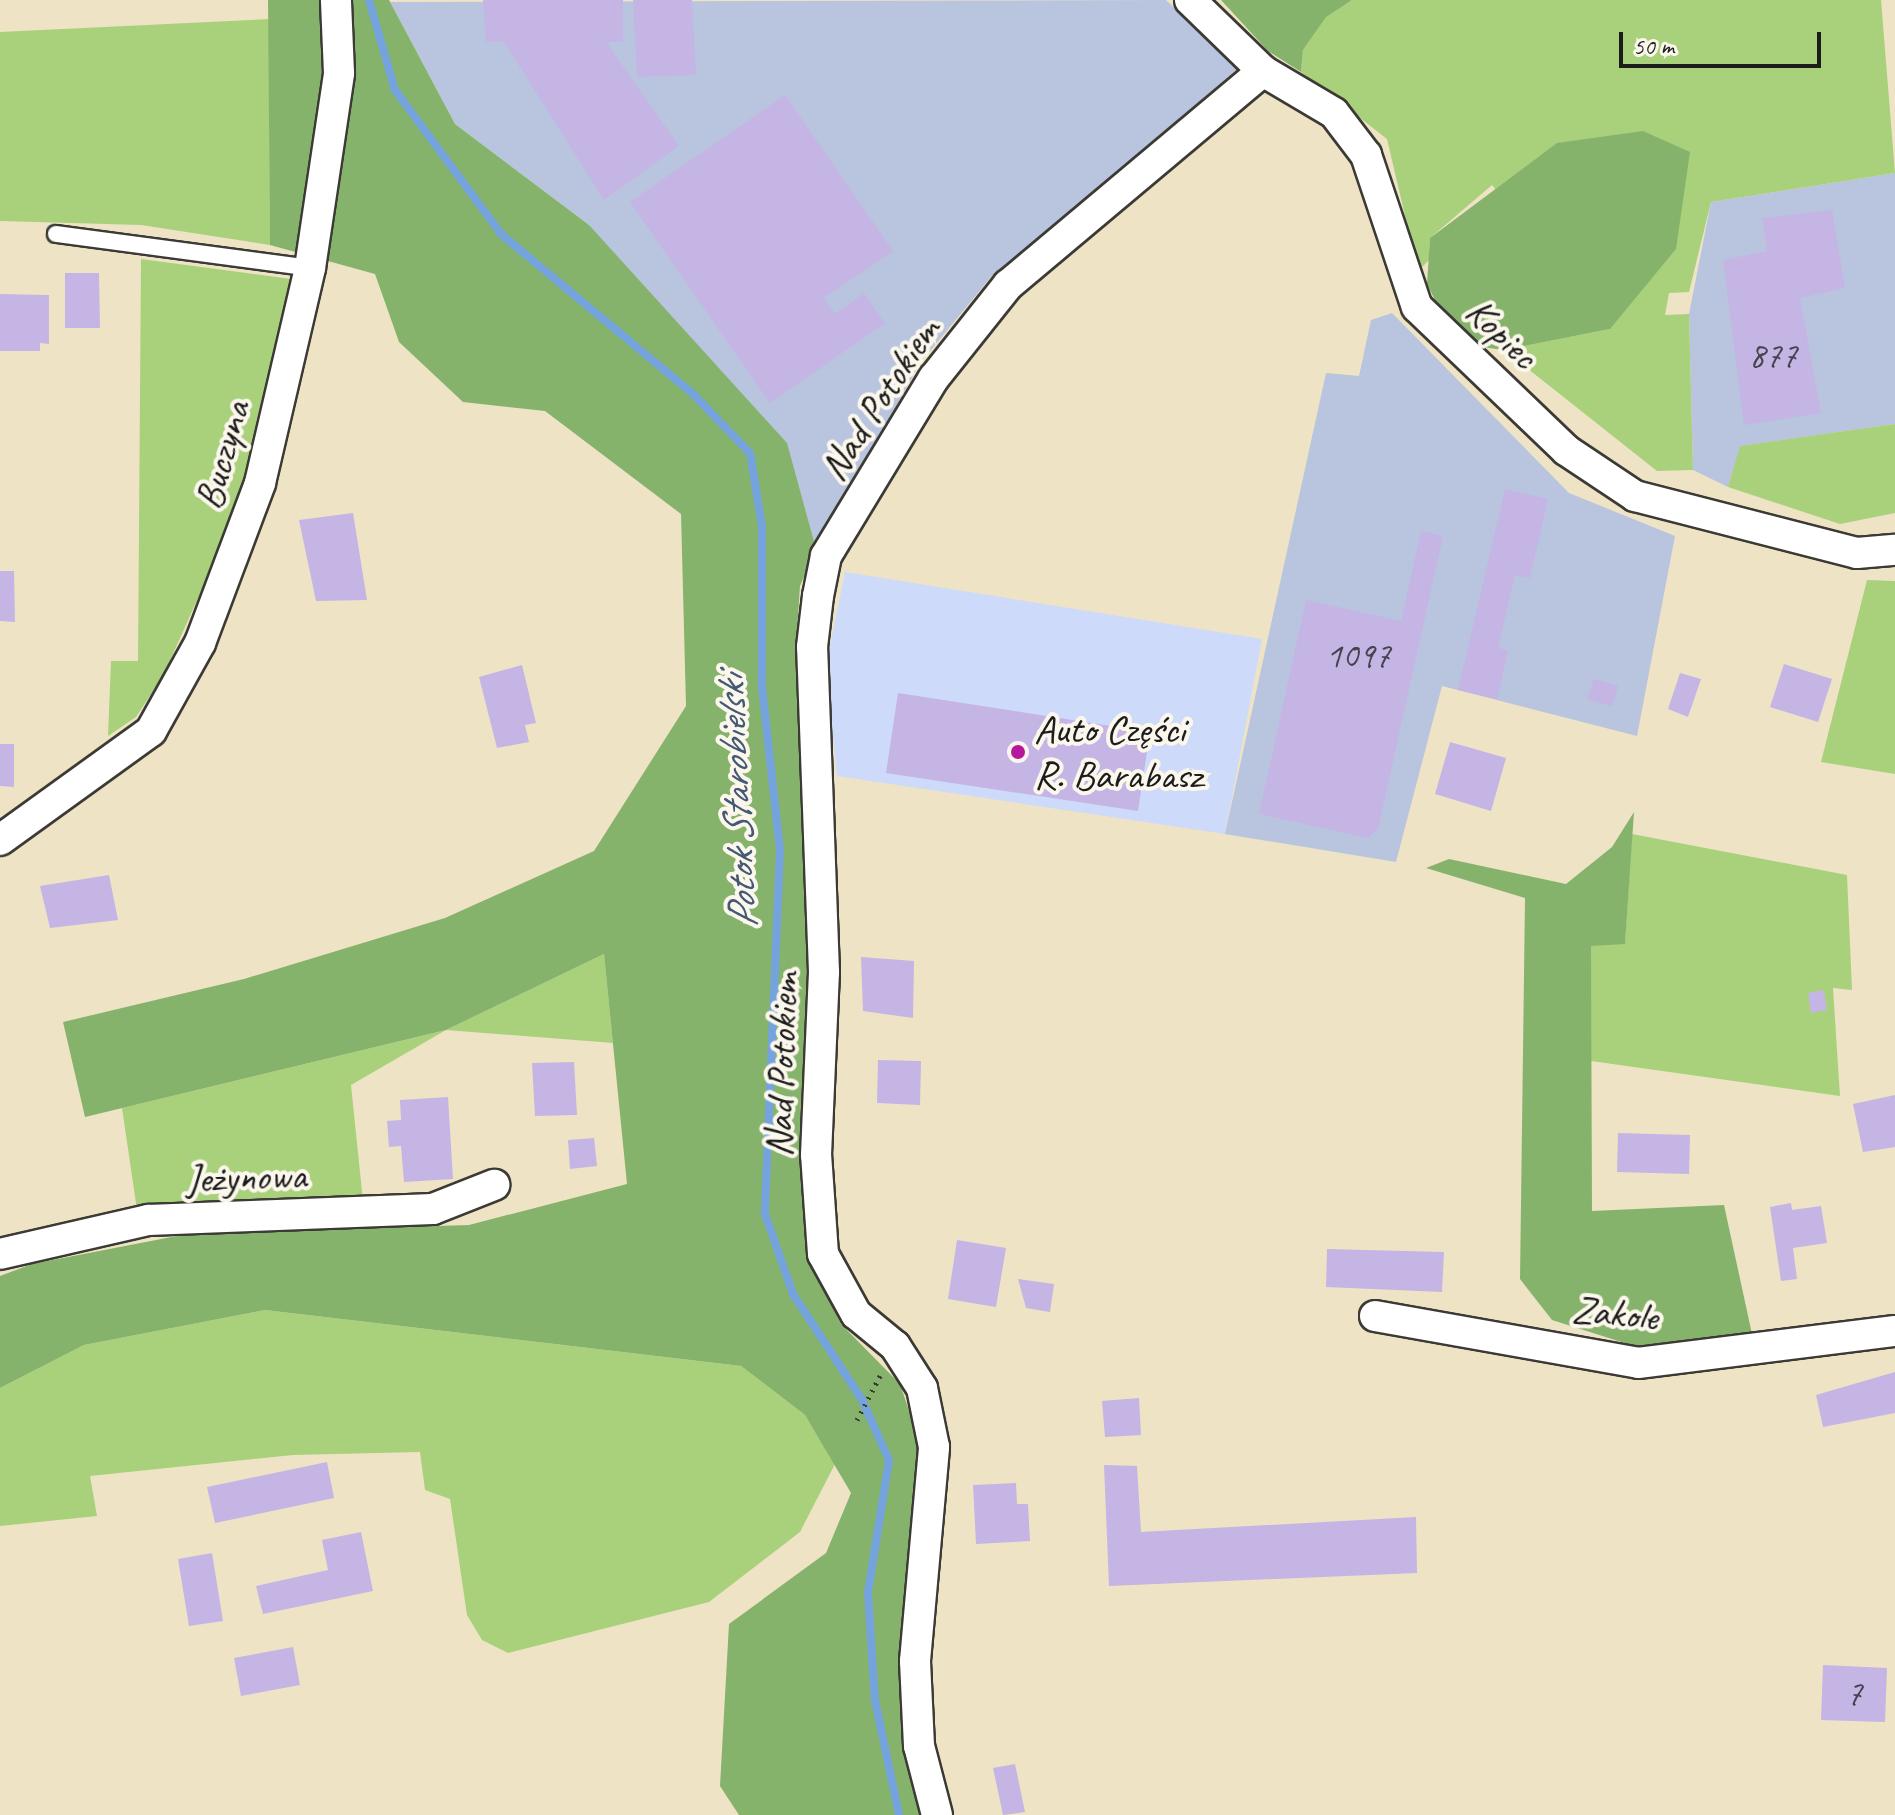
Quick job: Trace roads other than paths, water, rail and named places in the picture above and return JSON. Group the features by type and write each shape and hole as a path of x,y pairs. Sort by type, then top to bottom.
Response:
{"street":[{"name":"Buczyna","path":"0,840 151,731 200,643 260,483 310,268 339,73 336,0"},
{"name":"Kopiec","path":"1190,0 1263,71 1334,113 1366,155 1417,307 1566,450 1635,496 1857,553 1895,550"},
{"name":"Nad Potokiem","path":"937,1815 919,1746 915,1661 931,1432 922,1388 895,1346 856,1314 823,1254 816,1155 824,957 812,647 818,596 826,556 917,406 1008,285 1263,71"},
{"name":"Jeżynowa","path":"0,1254 148,1220 433,1209 494,1185"},
{"name":"Zakole","path":"1375,1316 1638,1363 1895,1331"}],"lane":[{"path":"56,234 310,268"}],"waterway":[{"name":"Potok Starobielski","path":"369,0 395,90 501,234 693,394 750,453 762,526 762,687 780,850 765,1214 793,1294 862,1400 889,1460 868,1593 875,1700 899,1815"}],"place":[{"name":"Auto Części R. Barabasz","path":"1018,752"}]}
